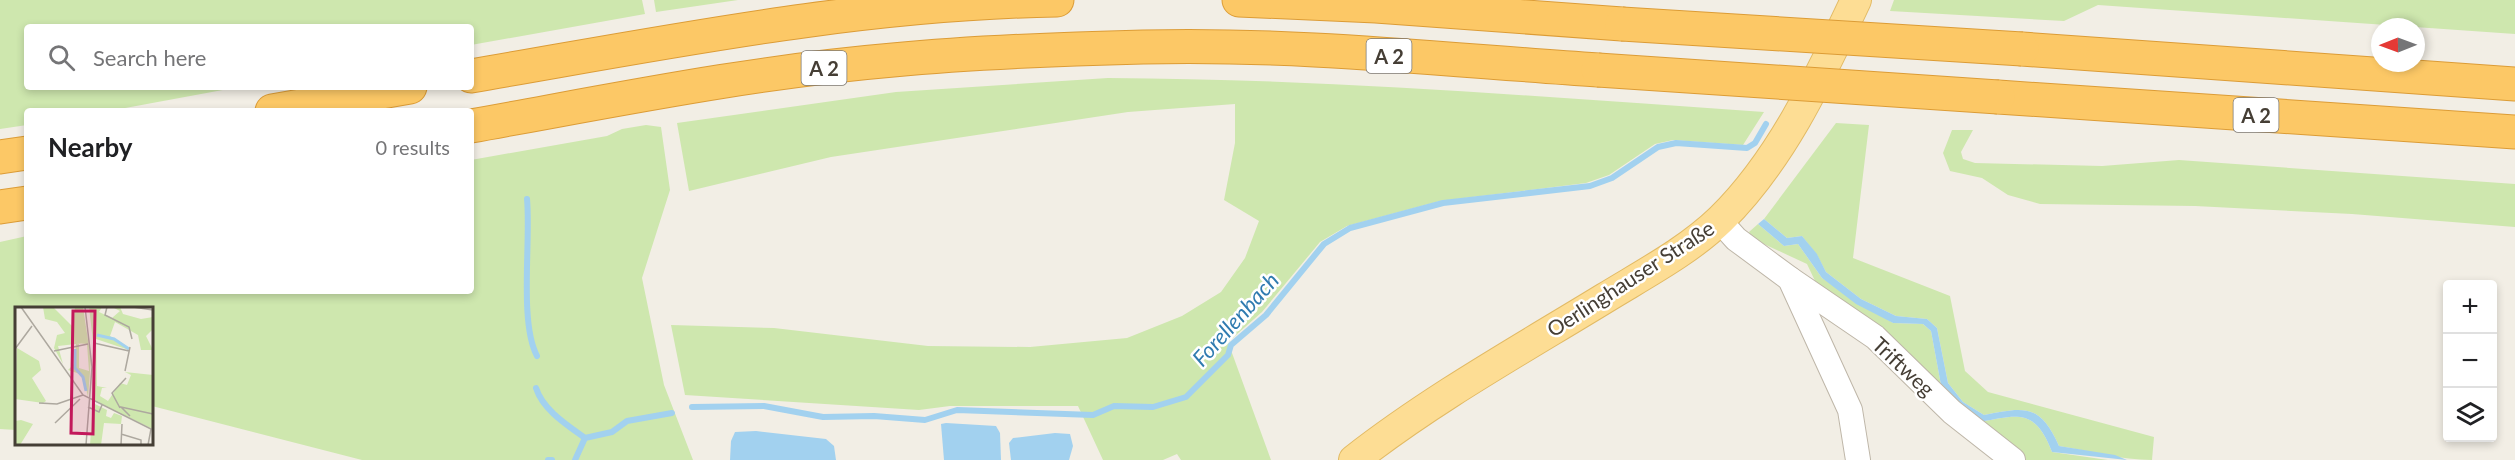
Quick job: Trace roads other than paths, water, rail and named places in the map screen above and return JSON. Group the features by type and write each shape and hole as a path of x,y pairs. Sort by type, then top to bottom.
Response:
{"highway":[{"name":"A 2","path":"474,75 692,38 878,13 1057,0"},
{"name":"A 2","path":"1239,0 1376,6 2515,84"},
{"name":"A 2","path":"474,125 791,72 891,60 1018,51 1147,46 1307,50 2515,132"},
{"path":"289,108 393,90"},
{"path":"0,157 24,153"},
{"path":"0,207 24,203"}],"main road":[{"name":"Oerlinghauser Straße","path":"1354,460 1397,426 1646,272 1691,243 1719,220 1769,162 1825,65 1856,0"}],"street":[{"name":"Triftweg","path":"1719,220 1736,238 1875,337 1952,412 2013,460"},
{"name":"Triftweg","path":"1791,279 1850,410 1858,460"}],"water":[{"path":"1764,219 1787,238 1802,236 1817,254 1826,272 1861,299 1896,316 1927,319 1937,328 1948,383 1963,402 1984,415 2010,410 2029,411 2045,422 2059,446 2115,455 2127,460 2052,452 2040,428 2025,418 2006,417 1981,422 1957,409 1941,385 1931,331 1923,324 1893,323 1856,304 1822,278 1798,244 1784,246 1758,224"},
{"path":"941,424 996,426 1000,433 1001,460 944,460"},
{"path":"756,431 826,439 834,446 836,460 730,460 731,441 735,432"},
{"path":"1055,433 1070,434 1073,446 1069,460 1011,460 1009,443 1013,438"}],"waterway":[{"name":"Forellenbach","path":"692,407 764,406 823,417 874,416 925,420 957,410 1093,415 1114,406 1153,407 1186,397 1228,355 1231,345 1266,315 1324,244 1350,228 1443,203 1590,186 1612,178 1658,147 1676,143 1747,148 1755,143 1766,124"},
{"path":"527,199 528,323 537,356"},
{"path":"536,388 550,410 585,438"},
{"name":"Forellenbach","path":"575,460 585,438 612,432 627,421 672,413"}]}
